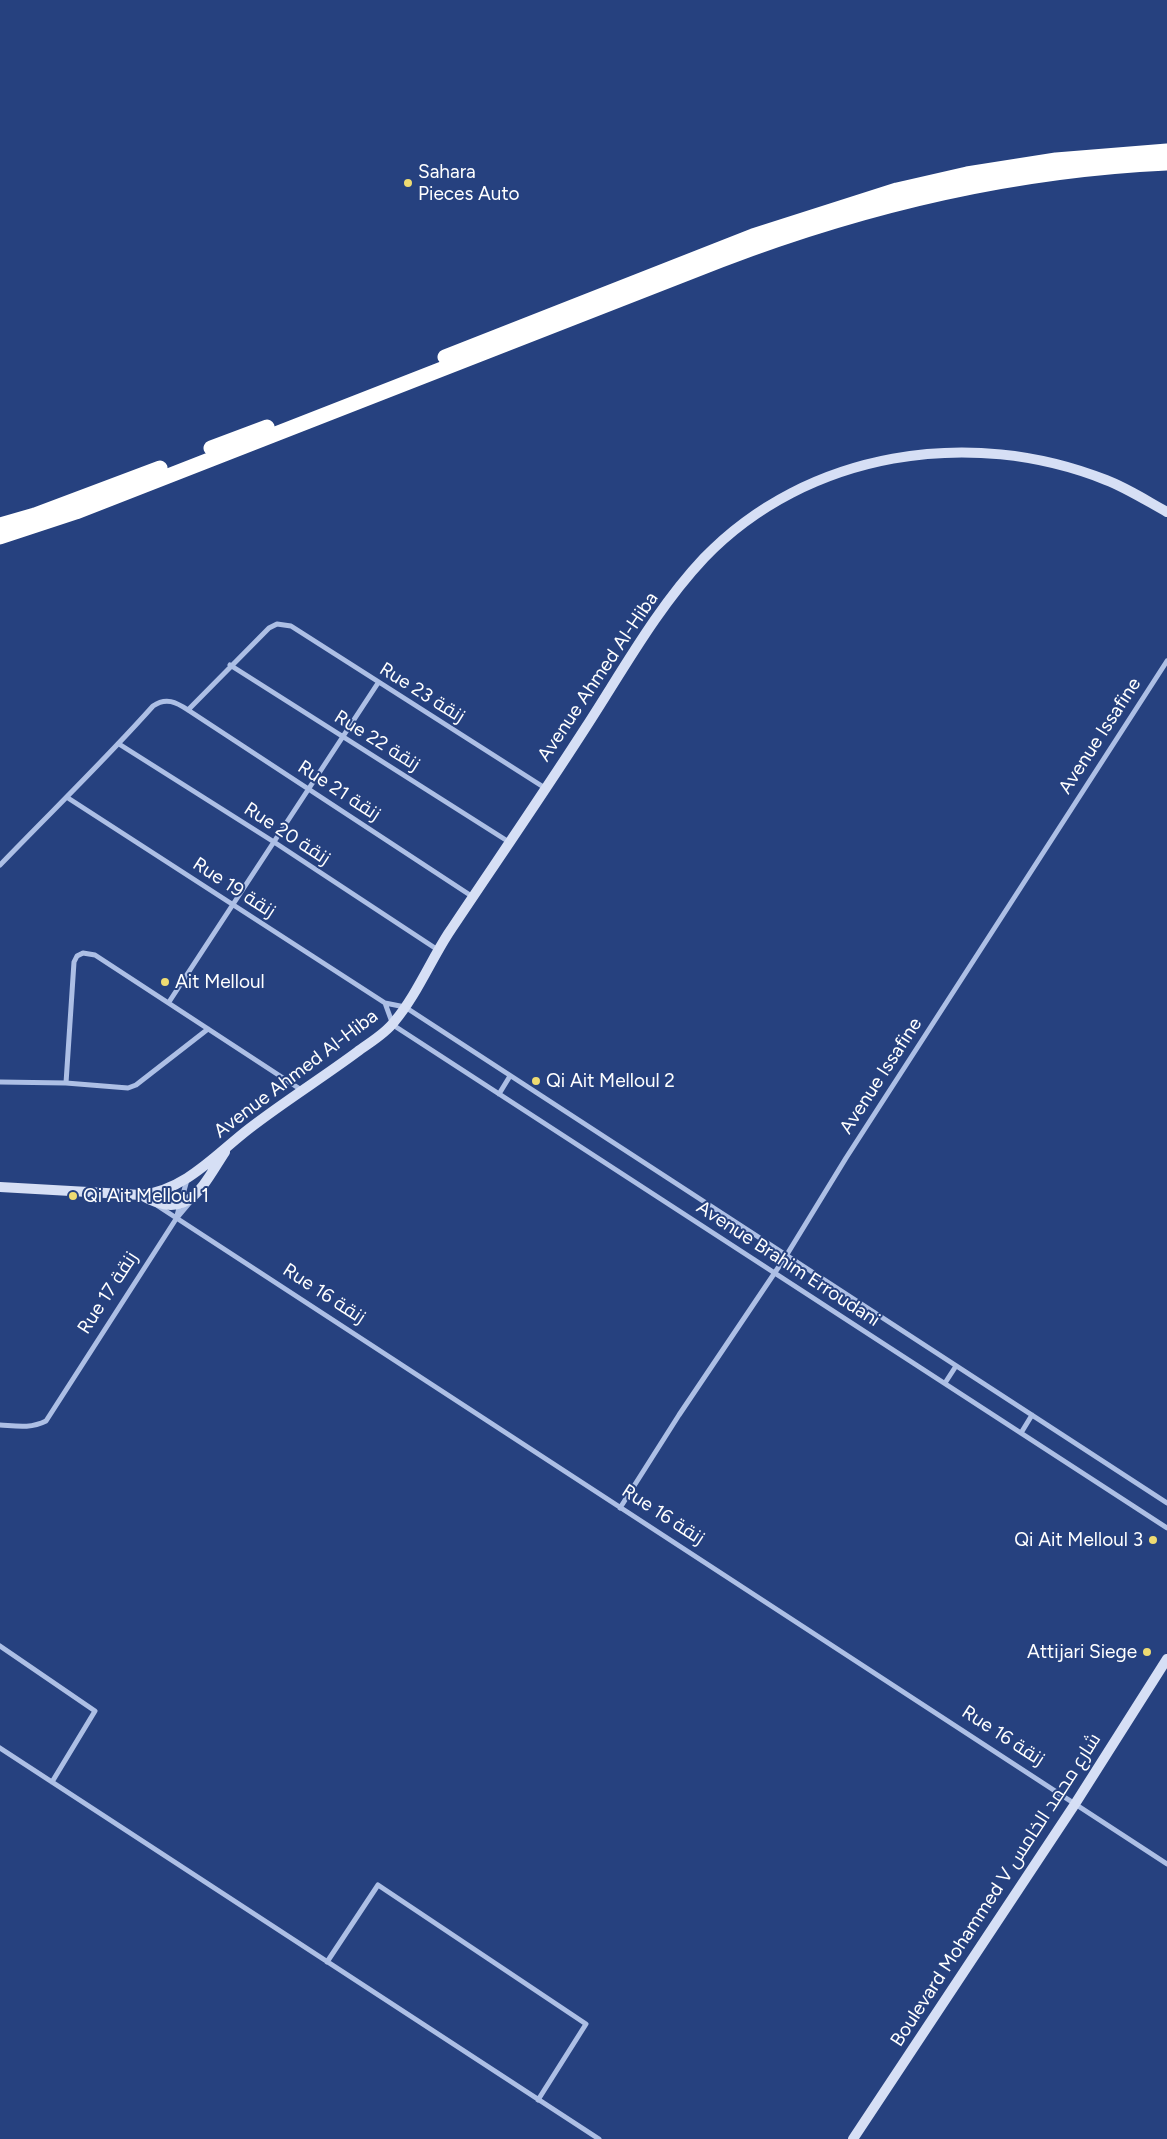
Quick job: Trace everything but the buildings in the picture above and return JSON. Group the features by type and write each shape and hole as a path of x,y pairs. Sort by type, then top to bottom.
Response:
{"highway":[{"path":"0,525 54,508 323,405 753,236 806,218 898,190 967,174 1056,160 1167,151"},
{"path":"0,537 83,510 740,253 828,222 863,211 965,188 1047,173 1167,163"}],"street":[{"name":"Avenue Ahmed Al-Hiba","path":"0,1188 141,1195 159,1193 187,1180 250,1128 304,1092 393,1025 472,897 646,633 704,559 750,519 816,481 893,458 930,453 993,452 1022,456 1077,469 1108,480 1167,512"},
{"name":"Rue 23 زنقة","path":"230,665 269,628 283,624 291,626 545,788"},
{"name":"Avenue Issafine","path":"620,1508 786,1256 851,1150 1167,661"},
{"path":"188,710 230,665"},
{"name":"Rue 22 زنقة","path":"230,665 509,842"},
{"path":"169,1002 378,683"},
{"name":"Rue 21 زنقة","path":"0,865 49,814 68,798 153,706 160,702 171,701 188,710 472,897"},
{"name":"Rue 20 زنقة","path":"119,744 274,842 438,950"},
{"name":"Rue 19 زنقة","path":"68,798 385,1004 405,1007"},
{"path":"66,1083 74,962 77,956 83,953 96,955 304,1092"},
{"path":"385,1004 393,1025"},
{"name":"Avenue Brahim Erroudani","path":"405,1007 1167,1503"},
{"name":"Avenue Brahim Erroudani","path":"393,1025 1167,1528"},
{"path":"0,1082 66,1083 118,1089 136,1085 208,1029"},
{"path":"499,1094 510,1076"},
{"name":"Rue 17 زنقة","path":"0,1425 25,1427 36,1426 46,1421 176,1219 199,1190 228,1147"},
{"path":"176,1219 187,1180"},
{"path":"156,1204 179,1205 188,1201 199,1190"},
{"name":"Rue 16 زنقة","path":"141,1195 1167,1864"},
{"path":"945,1383 956,1366"},
{"path":"1021,1433 1032,1415"},
{"path":"0,1646 95,1711 52,1782"},
{"name":"Boulevard Mohammed V شارع محمد الخامس","path":"853,2139 1075,1804 1167,1659"},
{"path":"0,1748 599,2139"},
{"path":"327,1962 378,1885 586,2024 538,2100"}],"place":[{"name":"Sahara Pieces Auto","path":"408,183"},
{"name":"Ait Melloul","path":"165,982"},
{"name":"Qi Ait Melloul 2","path":"536,1081"},
{"name":"Qi Ait Melloul 1","path":"73,1196"},
{"name":"Qi Ait Melloul 3","path":"1153,1540"},
{"name":"Attijari Siege","path":"1147,1652"}]}
